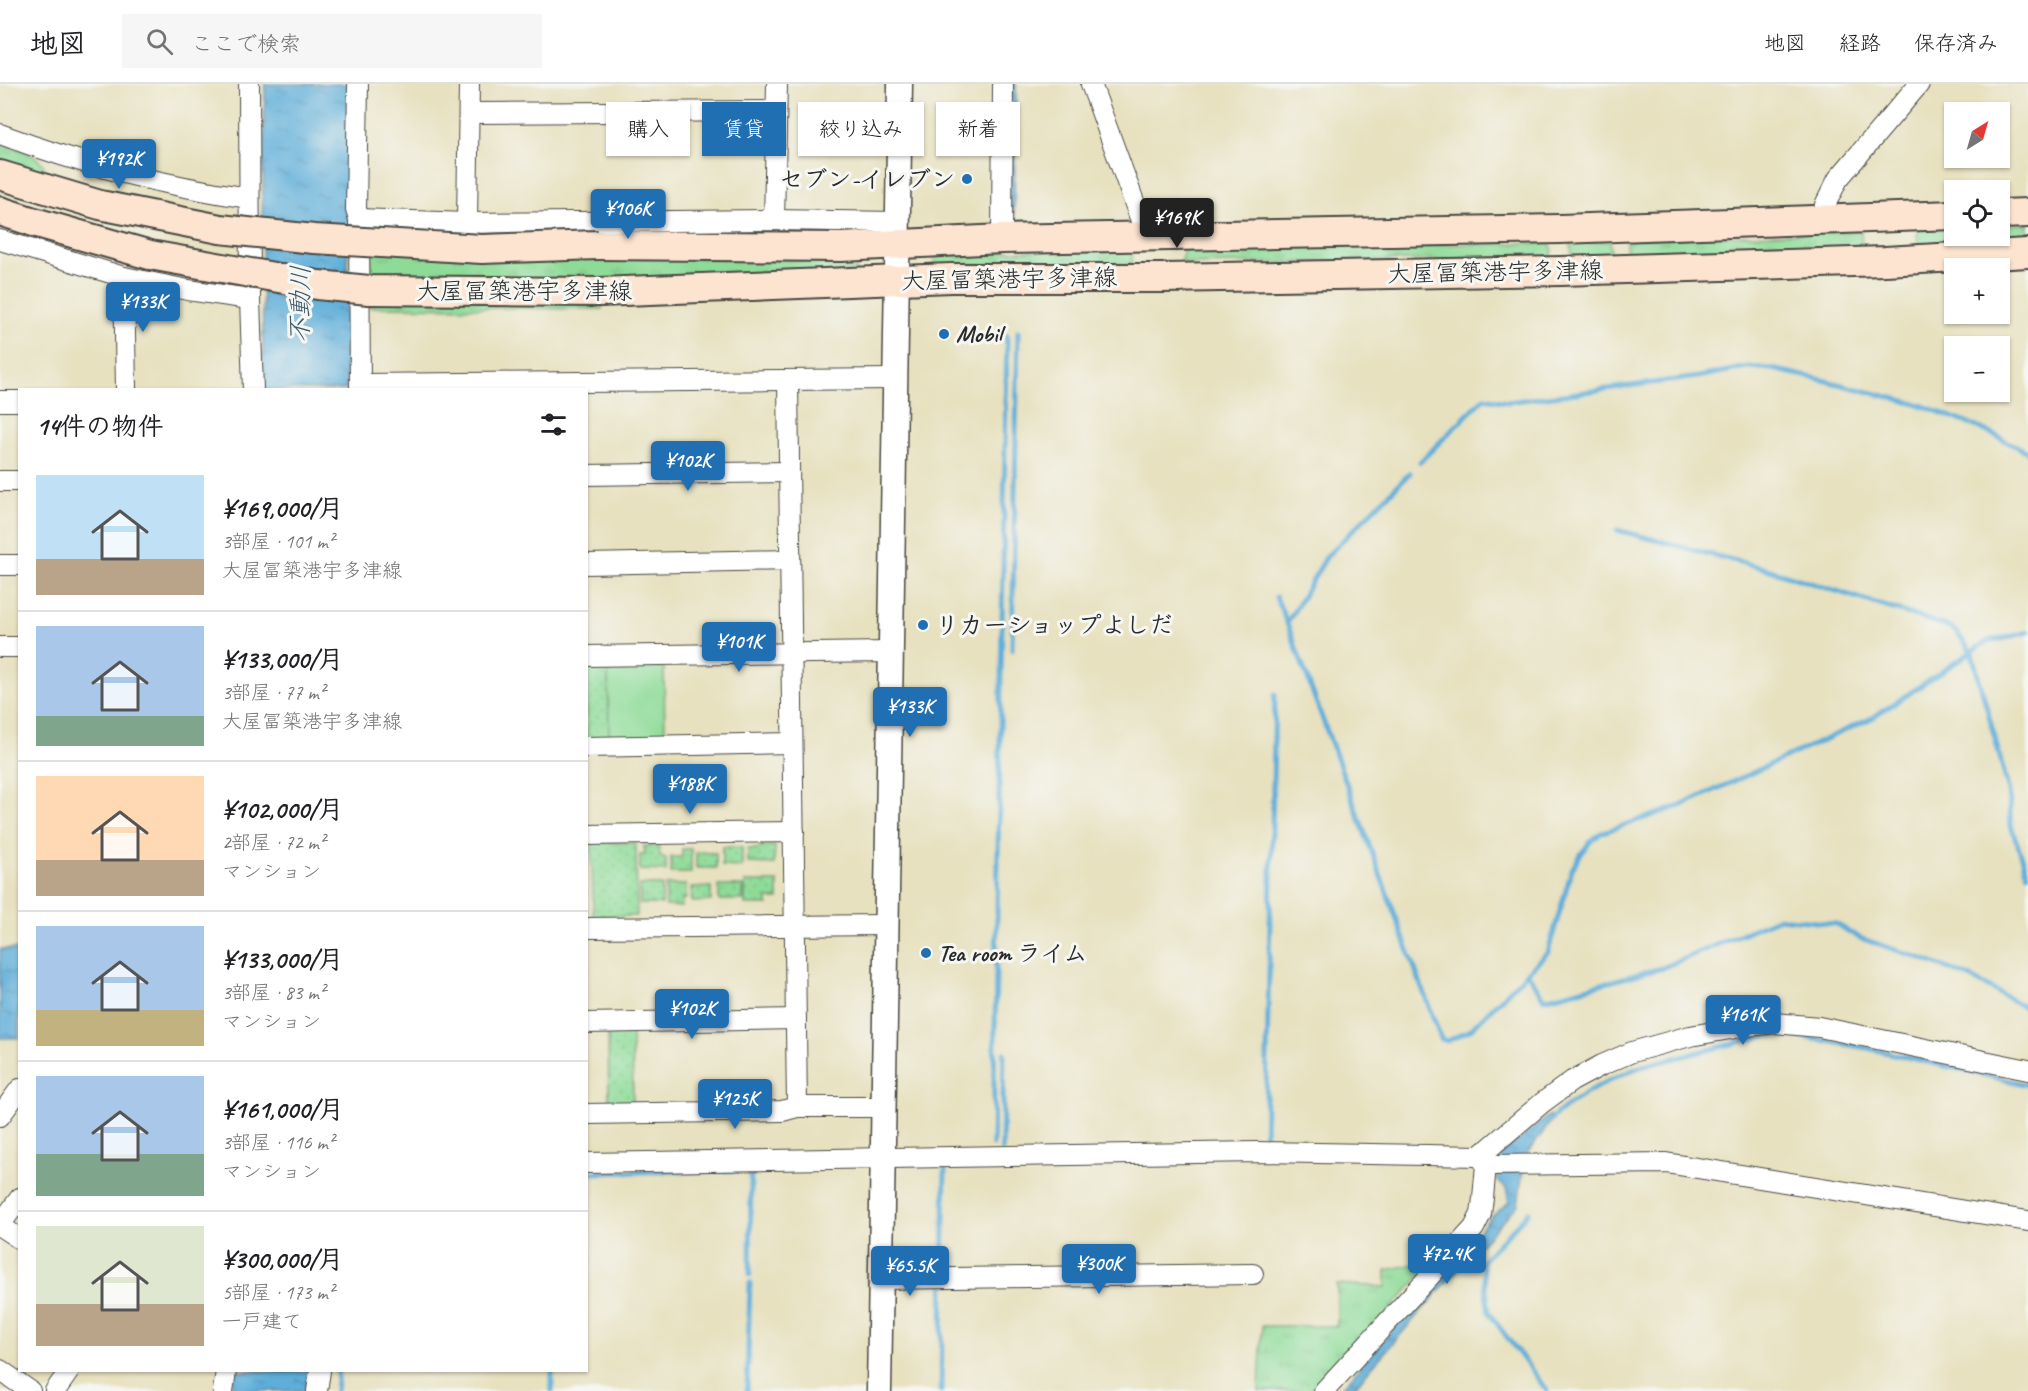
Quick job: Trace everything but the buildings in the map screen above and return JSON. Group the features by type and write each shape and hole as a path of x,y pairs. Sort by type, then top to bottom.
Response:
{"main road":[{"name":"大屋冨築港宇多津線","path":"0,175 100,205 220,229 314,239 482,249 598,244 842,247 897,233 1002,239 1147,237 1560,229 1944,215"},
{"name":"大屋冨築港宇多津線","path":"0,211 150,255 318,285 369,291 599,292 896,280 1561,271 1885,261 2028,253"},
{"path":"2010,214 2028,213"},
{"path":"1885,261 1888,217"},
{"path":"1560,229 1561,271"},
{"path":"1147,237 1163,278"}],"street":[{"path":"249,84 253,388"},
{"path":"358,84 356,209 359,219 360,387 894,379"},
{"path":"467,223 469,84"},
{"path":"776,102 777,84"},
{"path":"879,1391 900,84"},
{"path":"1002,239 1003,84"},
{"path":"1091,84 1147,237"},
{"path":"1822,219 1825,205 1838,179 1919,84"},
{"path":"469,113 702,111"},
{"path":"0,134 175,186 249,198"},
{"path":"774,220 775,156"},
{"path":"359,219 467,223 774,220 897,233"},
{"path":"0,240 124,277 250,299"},
{"path":"124,277 126,388"},
{"path":"788,380 797,1107"},
{"path":"0,401 18,401"},
{"path":"588,475 789,472"},
{"path":"0,481 18,481"},
{"path":"588,564 790,560"},
{"path":"0,565 18,565"},
{"path":"0,647 18,647"},
{"path":"588,656 890,652"},
{"path":"588,747 792,743"},
{"path":"588,836 794,832"},
{"path":"588,928 886,925"},
{"path":"588,1023 796,1019"},
{"path":"1324,1391 1474,1228 1481,1214 1486,1162 1542,1103 1572,1081 1602,1065 1632,1052 1690,1036 1774,1023 1819,1027 2028,1070"},
{"path":"588,1114 782,1111 797,1107 883,1107"},
{"path":"588,1163 1257,1152 1526,1164 1666,1163 2028,1221"},
{"path":"18,1201 0,1225 18,1238"},
{"path":"0,1236 18,1249"},
{"path":"880,1279 1253,1274"},
{"path":"0,1370 30,1391"},
{"path":"55,1391 68,1372"},
{"path":"223,1391 226,1372"},
{"path":"317,1391 320,1372"}],"green space":[{"path":"0,143 34,156 44,166 46,172 0,159"},
{"path":"2028,224 2028,246 1918,250 1917,229 1944,228 1944,246 2010,246 2010,225"},
{"path":"373,227 600,228 602,256 856,261 857,271 602,282 602,309 369,307"},
{"path":"1861,231 1862,251 1627,258 1626,239"},
{"path":"1571,241 1610,241 1611,259 1572,260"},
{"path":"1549,243 1553,250 1550,258 1185,264 1182,261 1183,251 1187,248"},
{"path":"1129,250 1133,254 1131,264 934,265 933,252"},
{"path":"664,667 665,740 609,740 608,668"},
{"path":"588,668 608,668 609,740 588,740"},
{"path":"592,842 636,843 637,916 593,916"},
{"path":"644,846 659,846 660,857 666,858 666,871 640,870 640,855 645,855"},
{"path":"760,846 775,846 774,864 748,863 748,849 759,849"},
{"path":"722,847 742,847 742,867 722,866"},
{"path":"682,849 691,849 691,873 671,873 671,857 682,857"},
{"path":"696,852 716,853 716,868 696,868"},
{"path":"745,882 778,882 778,899 768,899 768,905 745,905"},
{"path":"640,885 662,885 662,904 640,904"},
{"path":"666,885 686,885 686,899 682,899 682,907 666,906"},
{"path":"719,886 743,886 743,900 719,900"},
{"path":"711,887 711,901 692,902 691,888"},
{"path":"608,1031 632,1031 633,1106 609,1106"},
{"path":"1434,1260 1318,1391 1259,1391 1262,1326 1337,1326 1337,1284 1386,1287 1386,1270"}],"water":[{"name":"不動川","path":"265,84 350,84 346,388 263,388 262,215"},
{"path":"1011,84 1016,84 1016,102 1011,102"},
{"path":"1009,156 1015,156 1014,214 1008,214"},
{"path":"0,949 18,949 18,1038 0,1038"},
{"path":"1550,1115 1554,1118 1525,1156 1518,1205 1467,1259 1351,1391 1339,1391 1490,1218 1509,1202 1506,1188 1496,1180 1502,1153"},
{"path":"235,1372 309,1372 306,1391 232,1391"}],"waterway":[{"path":"1012,650 1018,331"},
{"path":"993,1145 1007,335"},
{"path":"1420,462 1484,398 1508,402 1698,377 1748,367 1772,369 1823,380 1924,406 1982,429 2028,452"},
{"path":"1287,623 1327,556 1410,473"},
{"path":"1617,530 1767,569 1947,626 1956,631 1972,653 2009,791 2011,826 2028,874"},
{"path":"1276,597 1441,1039 1447,1041 1470,1030 1548,952 1572,869 1590,842 1601,833 1680,806 1874,717 1989,640 2028,632"},
{"path":"1265,1145 1275,694"},
{"path":"1527,972 1544,999 1662,968 1779,918 1836,924 1860,938 1972,978 2028,1009"},
{"path":"1548,1121 1592,1089 1630,1071 1768,1035 1786,1034 1867,1048 2028,1085"},
{"path":"1002,1150 1004,1053"},
{"path":"941,1391 945,1165 948,1165"},
{"path":"588,1173 744,1170"},
{"path":"750,1275 751,1170 777,1170"},
{"path":"1529,1212 1482,1261 1489,1313 1547,1391"},
{"path":"747,1391 750,1283"},
{"path":"336,1391 338,1372"},
{"path":"552,1372 552,1391"}],"place":[{"name":"セブン-イレブン","path":"967,179"},
{"name":"Mobil","path":"944,334"},
{"name":"リカーショップよしだ","path":"923,625"},
{"name":"Tea room ライム","path":"926,953"}]}
